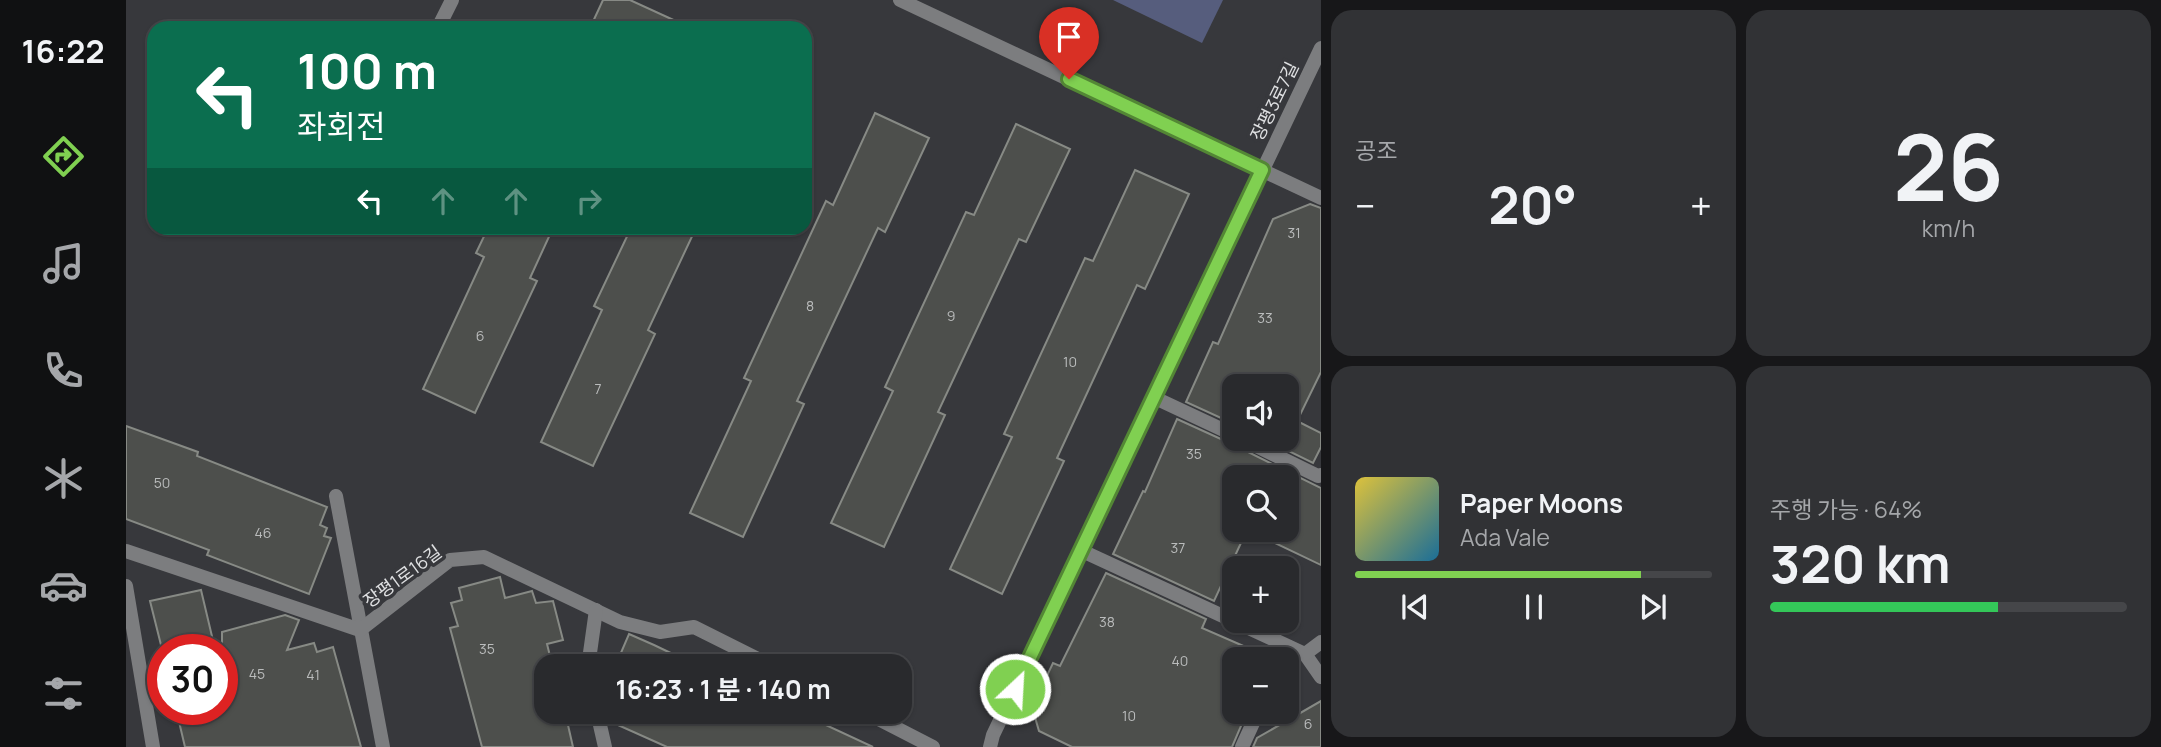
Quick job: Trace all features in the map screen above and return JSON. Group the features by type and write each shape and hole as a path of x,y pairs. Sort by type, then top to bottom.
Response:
{"street":[{"path":"442,21 452,0"},
{"path":"900,0 1321,198"},
{"name":"장평3로7길","path":"990,747 993,735 1080,550 1321,48"},
{"path":"1153,397 1222,429"},
{"path":"1267,451 1318,476 1321,475"},
{"path":"336,496 383,747"},
{"path":"1080,550 1274,647"},
{"name":"장평1로16길","path":"126,551 360,631 450,560 484,557 620,622 660,632 694,628 747,654"},
{"path":"126,586 153,747"},
{"path":"589,654 596,610"},
{"path":"1299,654 1305,654 1321,642"},
{"path":"1305,654 1321,677"},
{"path":"600,724 605,747"},
{"path":"888,724 933,747"},
{"path":"1242,747 1253,724"}],"shaded area":[{"path":"1113,0 1223,0 1202,43"}],"building":[{"path":"603,0 630,0 676,21 593,21"},
{"path":"875,113 929,138 885,232 878,228 797,401 804,404 743,537 690,513 751,381 744,378 826,201 833,205"},
{"path":"1016,124 1070,149 1026,242 1019,239 938,412 945,415 884,547 831,523 893,391 885,387 966,212 974,215"},
{"path":"1135,170 1189,194 1145,289 1137,285 1057,458 1064,461 1002,594 950,569 1012,437 1004,434 1085,258 1093,261"},
{"path":"1310,204 1321,208 1321,372 1299,417 1299,374 1222,374 1222,418 1186,402 1213,342 1218,344 1273,219"},
{"path":"485,235 550,235 530,278 537,281 475,413 423,389 484,257 476,253"},
{"path":"628,235 693,235 648,330 655,334 593,466 541,442 602,310 594,306"},
{"path":"1177,419 1222,440 1222,451 1246,451 1274,465 1222,465 1222,542 1241,542 1235,556 1222,556 1222,584 1214,601 1113,554 1143,491 1145,492"},
{"path":"1299,422 1321,433 1321,447 1313,463 1288,451 1299,451"},
{"path":"126,426 198,452 197,456 327,507 320,525 327,528 324,536 331,538 309,594 207,555 209,550 126,519"},
{"path":"1299,477 1321,488 1321,565 1273,542 1299,542"},
{"path":"1106,573 1206,619 1202,628 1246,647 1222,647 1222,724 1242,724 1232,747 1072,747 1039,731 1032,707 1053,663 1060,666"},
{"path":"500,577 505,598 532,591 536,603 553,601 563,640 547,644 550,654 534,654 534,724 568,724 573,747 482,747 450,628 458,626 451,603 462,600 459,588"},
{"path":"201,590 211,634 158,634 150,601"},
{"path":"285,615 299,620 287,650 314,643 317,652 333,647 361,747 185,747 180,725 238,725 238,634 222,632"},
{"path":"629,634 673,654 620,654"},
{"path":"1321,701 1321,747 1253,747 1257,738 1281,724 1299,724 1299,714"},
{"path":"616,724 824,724 873,747 667,747"}],"route":[{"path":"1015,689 1262,170 1069,79"}]}
